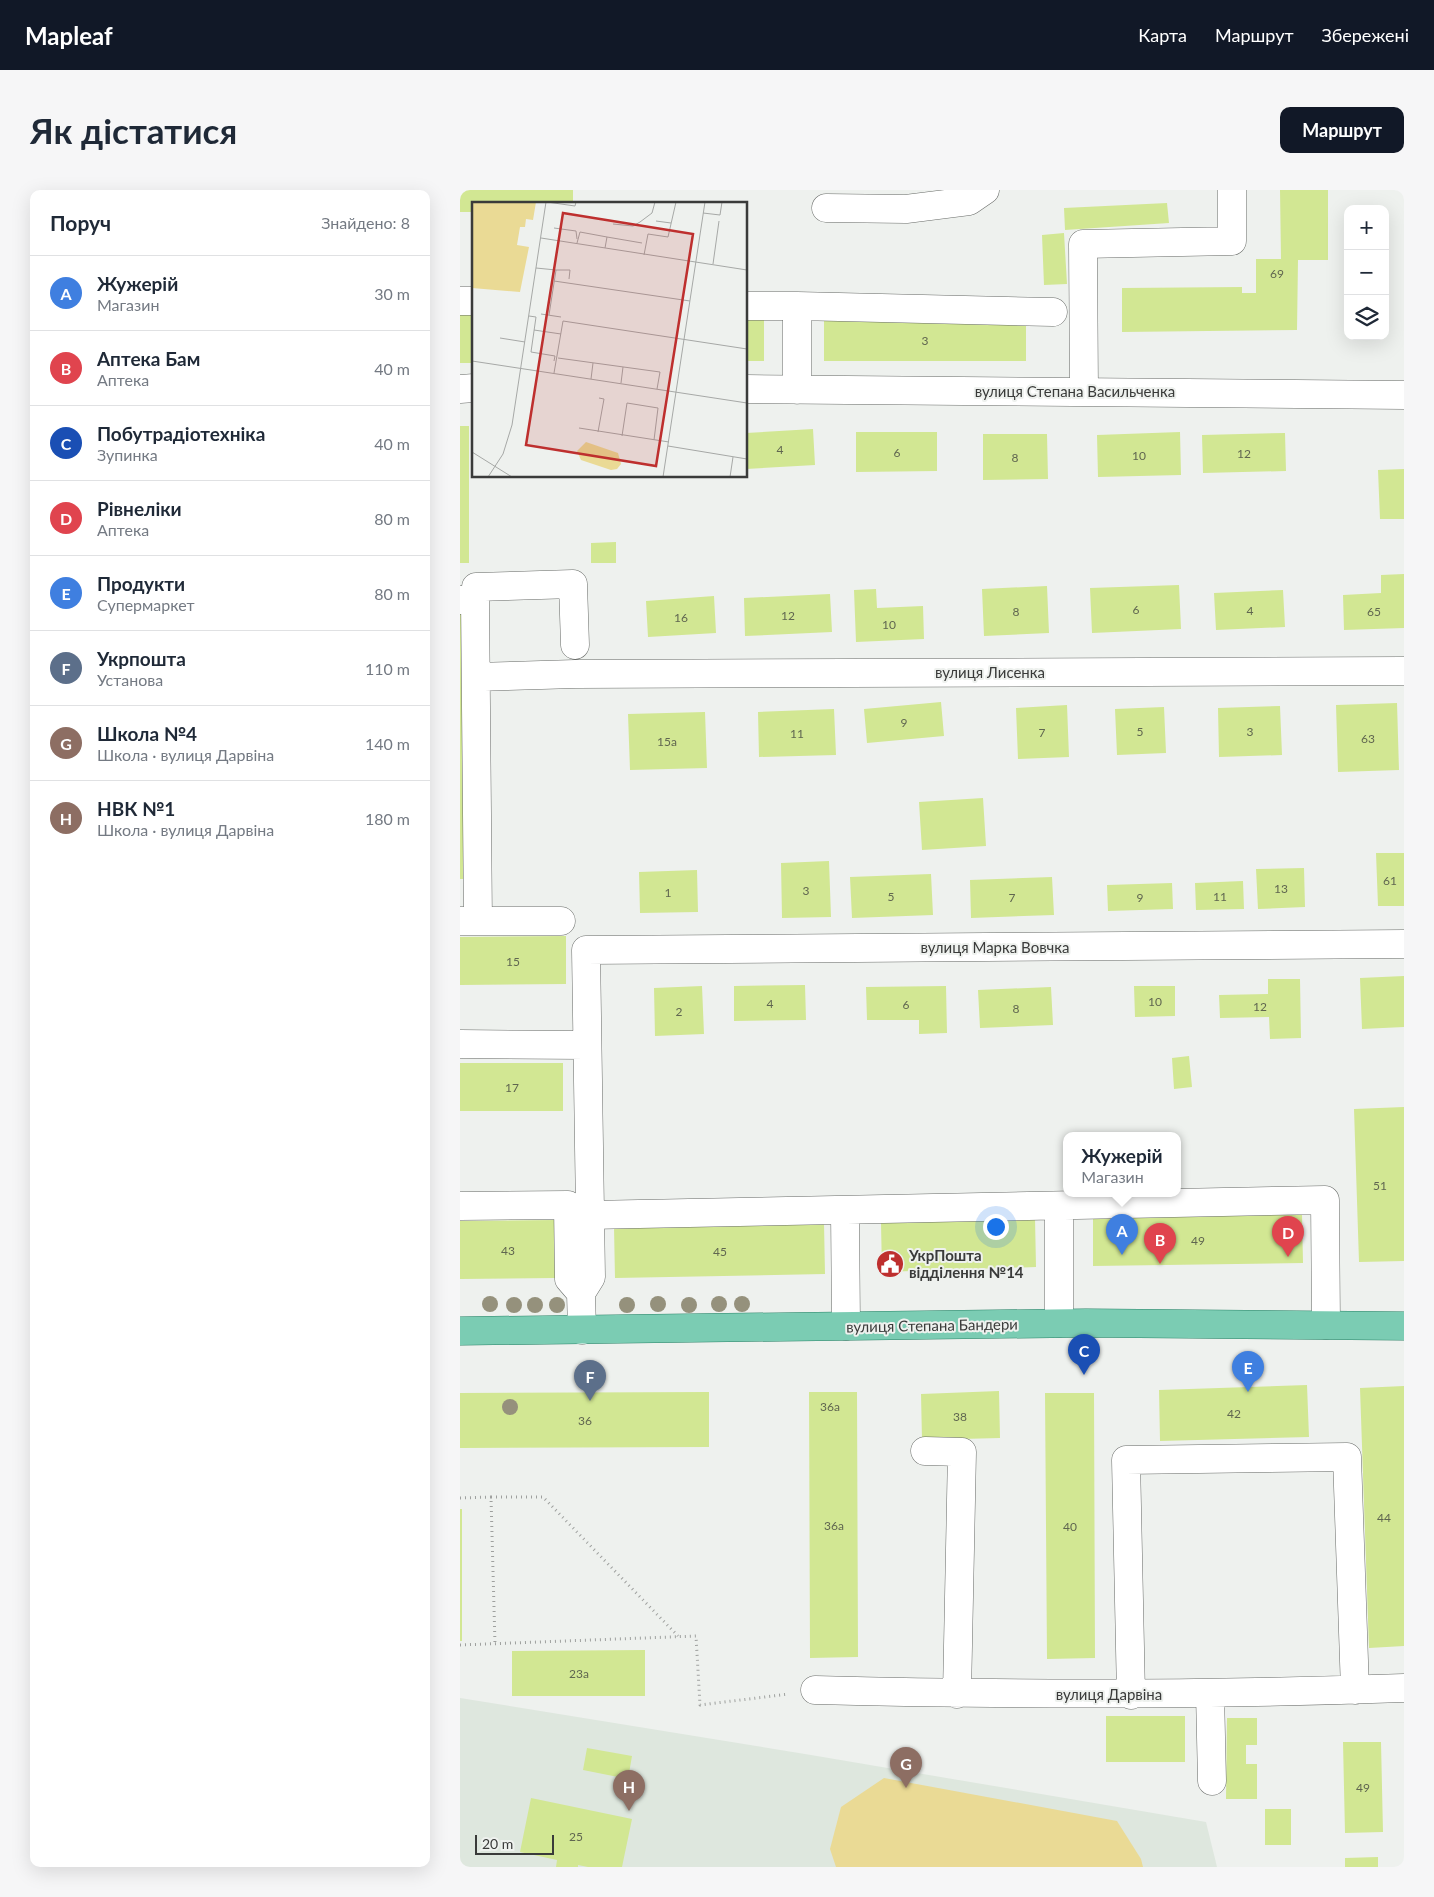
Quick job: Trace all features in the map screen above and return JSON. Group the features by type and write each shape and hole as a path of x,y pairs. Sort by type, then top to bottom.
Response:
{"main road":[{"name":"вулиця Степана Бандери","path":"460,1331 1059,1323 1404,1326"}],"street":[{"path":"826,208 906,209 969,201 985,190"},
{"path":"1084,391 1083,244 1232,241 1232,190"},
{"path":"748,306 1053,312"},
{"path":"797,306 797,390"},
{"name":"вулиця Степана Васильченка","path":"748,389 1404,395"},
{"path":"561,921 469,921 476,677 467,600 476,587 572,584 575,645"},
{"name":"вулиця Лисенка","path":"476,677 575,674 1404,671"},
{"name":"вулиця Марка Вовчка","path":"586,1045 586,950 1404,944"},
{"path":"460,1044 586,1045 590,1277 581,1292 582,1330"},
{"path":"589,1215 1059,1207 1325,1200 1326,1326"},
{"path":"460,1206 568,1205 569,1279 581,1292"},
{"path":"1059,1207 1059,1323"},
{"path":"845,1210 846,1326"},
{"path":"925,1451 962,1452 956,1694"},
{"path":"1131,1695 1126,1460 1347,1456 1355,1690"},
{"name":"вулиця Дарвіна","path":"815,1690 956,1694 1131,1695 1404,1688"},
{"path":"1210,1693 1212,1780"}],"path":[{"path":"491,1497 495,1644"},
{"path":"460,1498 543,1497 678,1636"},
{"path":"460,1645 696,1636 700,1705 815,1690"}],"shaded area":[{"path":"460,1698 1206,1822 1217,1867 460,1867"},
{"path":"884,1778 1117,1821 1141,1859 1143,1867 836,1867 830,1849 841,1807"}],"building":[{"path":"460,190 573,190 573,202 472,202 472,212 460,212"},
{"path":"1280,190 1328,190 1328,260 1298,260 1297,330 1122,332 1122,288 1242,287 1242,293 1256,293 1256,259 1281,259"},
{"path":"1167,203 1169,223 1065,230 1064,208"},
{"path":"1064,233 1067,284 1044,285 1042,235"},
{"path":"460,312 472,312 472,363 460,363"},
{"path":"748,314 764,314 764,361 748,361"},
{"path":"824,318 1026,318 1026,361 824,361"},
{"path":"460,426 469,426 469,563 460,563"},
{"path":"813,429 815,465 748,469 748,433"},
{"path":"856,432 937,432 937,471 856,472"},
{"path":"1180,432 1181,475 1098,477 1097,435"},
{"path":"1285,433 1286,471 1203,473 1202,435"},
{"path":"983,434 1047,434 1048,479 983,480"},
{"path":"1404,469 1404,519 1380,519 1378,470"},
{"path":"616,542 616,563 591,563 591,543"},
{"path":"1404,574 1404,628 1344,630 1343,595 1381,593 1381,575"},
{"path":"1179,585 1181,629 1092,633 1090,588"},
{"path":"1047,586 1049,633 984,636 982,589"},
{"path":"876,589 877,608 923,606 924,639 856,642 854,590"},
{"path":"1283,590 1285,627 1216,630 1214,593"},
{"path":"830,594 832,632 745,636 744,598"},
{"path":"714,596 716,633 648,637 646,601"},
{"path":"460,612 463,612 464,879 460,879"},
{"path":"941,702 944,736 867,743 864,709"},
{"path":"1397,703 1399,770 1338,772 1336,705"},
{"path":"1067,705 1069,757 1018,759 1016,708"},
{"path":"1280,706 1282,755 1219,757 1218,708"},
{"path":"1164,707 1166,753 1117,755 1115,709"},
{"path":"834,709 836,755 759,757 758,712"},
{"path":"705,712 707,768 630,770 628,714"},
{"path":"983,798 986,846 922,850 919,802"},
{"path":"1376,853 1404,853 1404,906 1378,906"},
{"path":"829,861 831,917 782,918 781,863"},
{"path":"1304,868 1305,907 1258,909 1256,869"},
{"path":"697,870 698,912 640,913 639,872"},
{"path":"931,874 933,915 852,918 850,877"},
{"path":"1052,877 1054,915 971,918 970,880"},
{"path":"1243,881 1244,909 1196,910 1195,883"},
{"path":"1172,883 1173,909 1108,911 1107,885"},
{"path":"566,936 566,984 460,985 460,937"},
{"path":"1404,976 1404,1027 1362,1029 1360,978"},
{"path":"1268,979 1300,979 1301,1038 1270,1039 1269,1017 1220,1018 1219,995 1268,994"},
{"path":"805,985 806,1020 734,1021 734,986"},
{"path":"702,986 704,1034 655,1036 654,988"},
{"path":"946,986 947,1033 919,1034 919,1020 867,1020 866,987"},
{"path":"1134,986 1175,986 1175,1016 1135,1017"},
{"path":"1051,987 1053,1025 980,1028 978,990"},
{"path":"1189,1056 1192,1087 1174,1089 1172,1058"},
{"path":"460,1063 563,1063 563,1111 460,1111"},
{"path":"1404,1107 1404,1261 1359,1262 1354,1109"},
{"path":"1302,1214 1303,1263 1093,1266 1093,1218"},
{"path":"1035,1218 1036,1267 882,1272 881,1223"},
{"path":"555,1220 555,1278 460,1279 460,1221"},
{"path":"824,1223 825,1274 615,1278 614,1227"},
{"path":"1307,1385 1309,1437 1160,1441 1159,1390"},
{"path":"1404,1386 1404,1646 1369,1648 1360,1388"},
{"path":"999,1391 1000,1438 922,1440 921,1394"},
{"path":"709,1392 709,1447 460,1448 460,1393"},
{"path":"809,1392 857,1392 858,1657 810,1658"},
{"path":"1045,1393 1094,1393 1095,1658 1047,1659"},
{"path":"460,1509 462,1509 462,1641 460,1641"},
{"path":"645,1650 645,1696 512,1696 512,1651"},
{"path":"1106,1716 1185,1716 1185,1762 1106,1762"},
{"path":"1227,1718 1257,1718 1257,1745 1246,1745 1246,1764 1257,1764 1257,1799 1226,1799"},
{"path":"1343,1742 1381,1742 1383,1832 1345,1833"},
{"path":"587,1748 632,1756 628,1779 583,1770"},
{"path":"531,1798 632,1819 622,1867 588,1867 578,1865 578,1867 556,1867 557,1860 520,1852"},
{"path":"1265,1809 1291,1809 1291,1845 1265,1845"},
{"path":"1378,1857 1378,1867 1345,1867 1345,1858"}],"place":[{"name":"Жужерій","path":"1122,1255"},
{"name":"Рівнеліки","path":"1288,1257"},
{"name":"УкрПошта відділення №14","path":"890,1264"},
{"name":"Аптека Бам","path":"1160,1264"},
{"name":"Побутрадіотехніка","path":"1084,1375"},
{"name":"Продукти","path":"1248,1392"},
{"name":"Укрпошта","path":"590,1401"},
{"name":"Школа №4","path":"906,1788"},
{"name":"НВК №1","path":"629,1811"}]}
